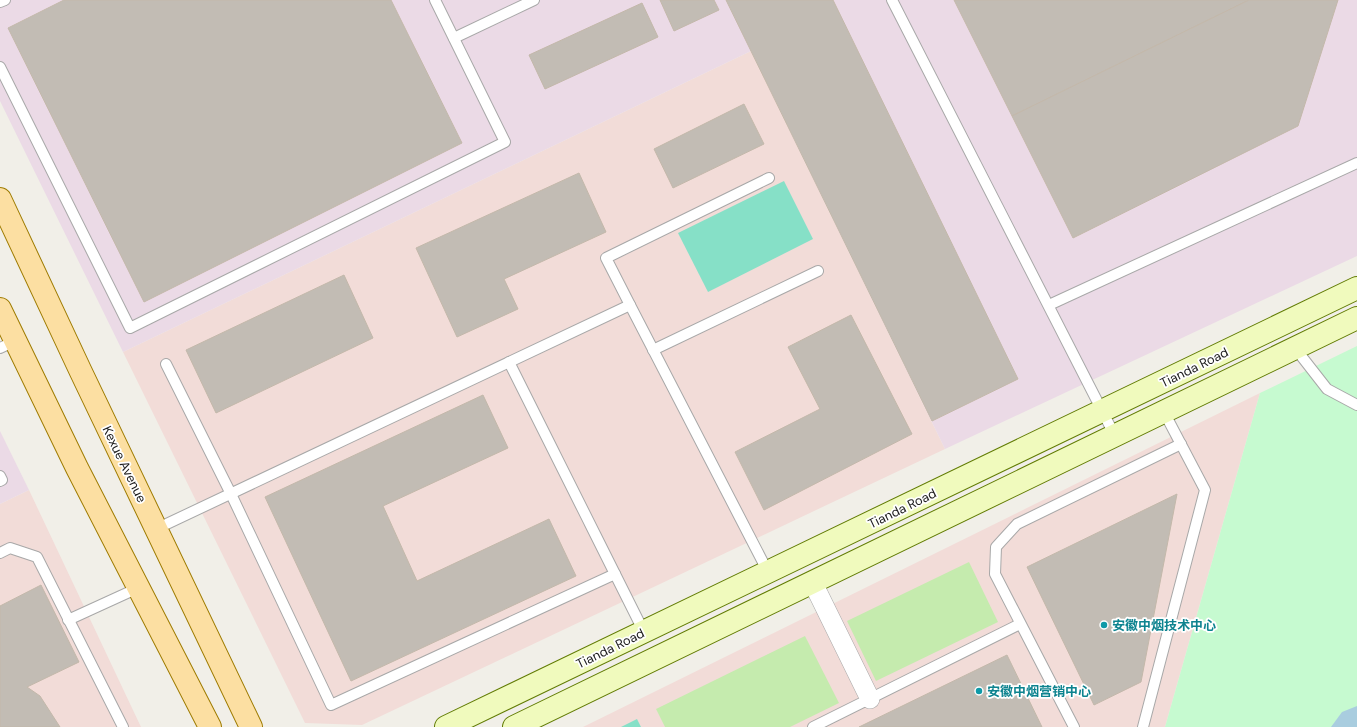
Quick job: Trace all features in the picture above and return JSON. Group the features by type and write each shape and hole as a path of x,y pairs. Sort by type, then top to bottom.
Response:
{"main road":[{"name":"Kexue Avenue","path":"0,199 251,727"},
{"path":"0,309 8,344 77,468 210,727"}],"street":[{"name":"Tianda Road","path":"446,727 1357,288"},
{"name":"Tianda Road","path":"525,725 812,583 1357,318"},
{"path":"812,583 870,699"}],"lane":[{"path":"0,2 5,0"},
{"path":"0,66 130,328 505,142 435,0"},
{"path":"454,38 534,0"},
{"path":"892,0 1115,436"},
{"path":"1049,305 1357,163"},
{"path":"768,572 606,258 769,178"},
{"path":"653,350 818,271"},
{"path":"156,529 630,305"},
{"path":"1295,348 1327,389 1357,405"},
{"path":"509,362 644,632"},
{"path":"166,364 231,494 331,705 615,574"},
{"path":"1143,727 1205,490 1164,412"},
{"path":"1074,727 995,574 996,548 1017,524 1181,444"},
{"path":"0,476 2,480 0,481"},
{"path":"0,553 10,548 37,557 123,727"},
{"path":"68,620 138,588"},
{"path":"813,727 1020,624"}],"shaded area":[{"path":"0,0 1357,0 1357,256 945,449 751,51 123,352 0,101"},
{"path":"751,51 945,449 362,725 305,723 123,352"},
{"path":"1260,393 1165,727 583,727"},
{"path":"0,431 29,490 0,504"},
{"path":"29,490 141,727 0,727 0,504"}],"green space":[{"path":"784,181 813,239 708,292 678,233"},
{"path":"1357,346 1357,727 1165,727 1260,393"},
{"path":"969,562 998,622 876,681 847,621"},
{"path":"805,636 839,703 790,727 665,727 656,709"},
{"path":"637,719 641,727 621,727"}],"water":[{"path":"1357,706 1357,727 1331,727 1342,712"}],"building":[{"path":"64,0 391,0 462,143 144,302 8,28"},
{"path":"660,0 714,0 719,10 674,31"},
{"path":"726,0 833,0 1018,379 932,421"},
{"path":"954,0 1249,0 1012,116"},
{"path":"1249,0 1338,0 1298,126 1073,238 1012,116"},
{"path":"642,3 658,37 545,89 529,55"},
{"path":"744,104 764,144 673,188 654,149"},
{"path":"579,173 606,232 504,279 518,309 457,337 416,248"},
{"path":"344,275 373,338 216,413 186,350"},
{"path":"851,315 912,434 764,510 735,452 820,409 788,347"},
{"path":"483,395 508,448 383,506 417,581 549,519 576,576 351,681 265,497"},
{"name":"安徽中烟技术中心","path":"1177,494 1141,682 1094,705 1027,567"},
{"path":"41,585 79,662 27,687 40,696 60,727 0,727 0,606"},
{"name":"安徽中烟营销中心","path":"1007,655 1042,727 859,727"}],"place":[{"name":"安徽中烟技术中心","path":"1104,625"},
{"name":"安徽中烟营销中心","path":"979,691"}]}
